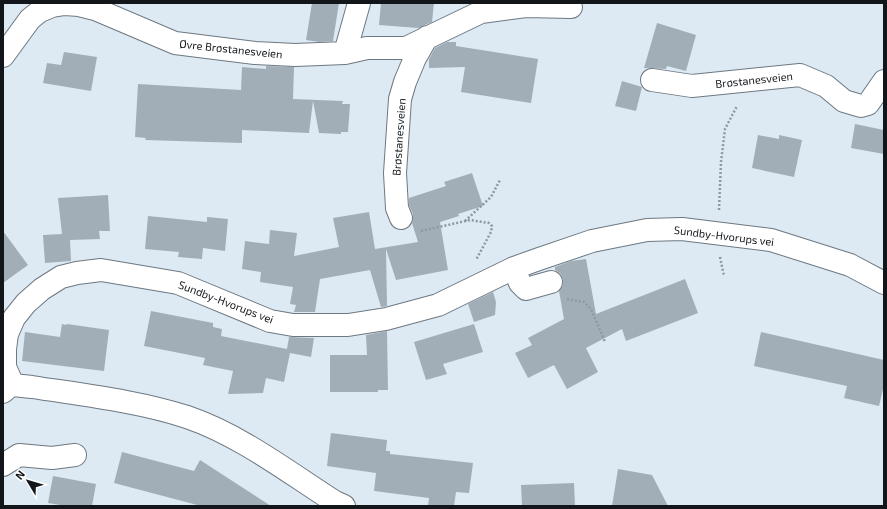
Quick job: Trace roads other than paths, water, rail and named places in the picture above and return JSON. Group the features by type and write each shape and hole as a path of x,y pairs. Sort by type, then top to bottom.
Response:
{"street":[{"path":"345,53 359,3"},
{"name":"Øvre Brøstanesveien","path":"3,56 30,19 40,11 52,6 65,4 79,5 95,9 175,43 255,53 294,55 345,53 367,48 406,48 482,12 526,6 570,7"},
{"name":"Brøstanesveien","path":"401,218 397,208 395,173 400,99 415,58 427,37"},
{"name":"Brøstanesveien","path":"652,80 692,86 800,75 826,86 844,101 861,106 868,104 884,81"},
{"name":"Sundby-Hvorups vei","path":"344,506 335,502 236,439 188,418 155,408 8,389 5,367 5,349 7,334 14,318 26,303 42,289 61,277 76,273 101,270 178,283 270,321 293,325 348,325 386,319 438,305 514,268 592,241 647,230 682,229 771,240 850,265 884,283"},
{"path":"514,268 520,283 526,289 558,290"},
{"path":"3,465 19,455 52,458 74,455"}]}
